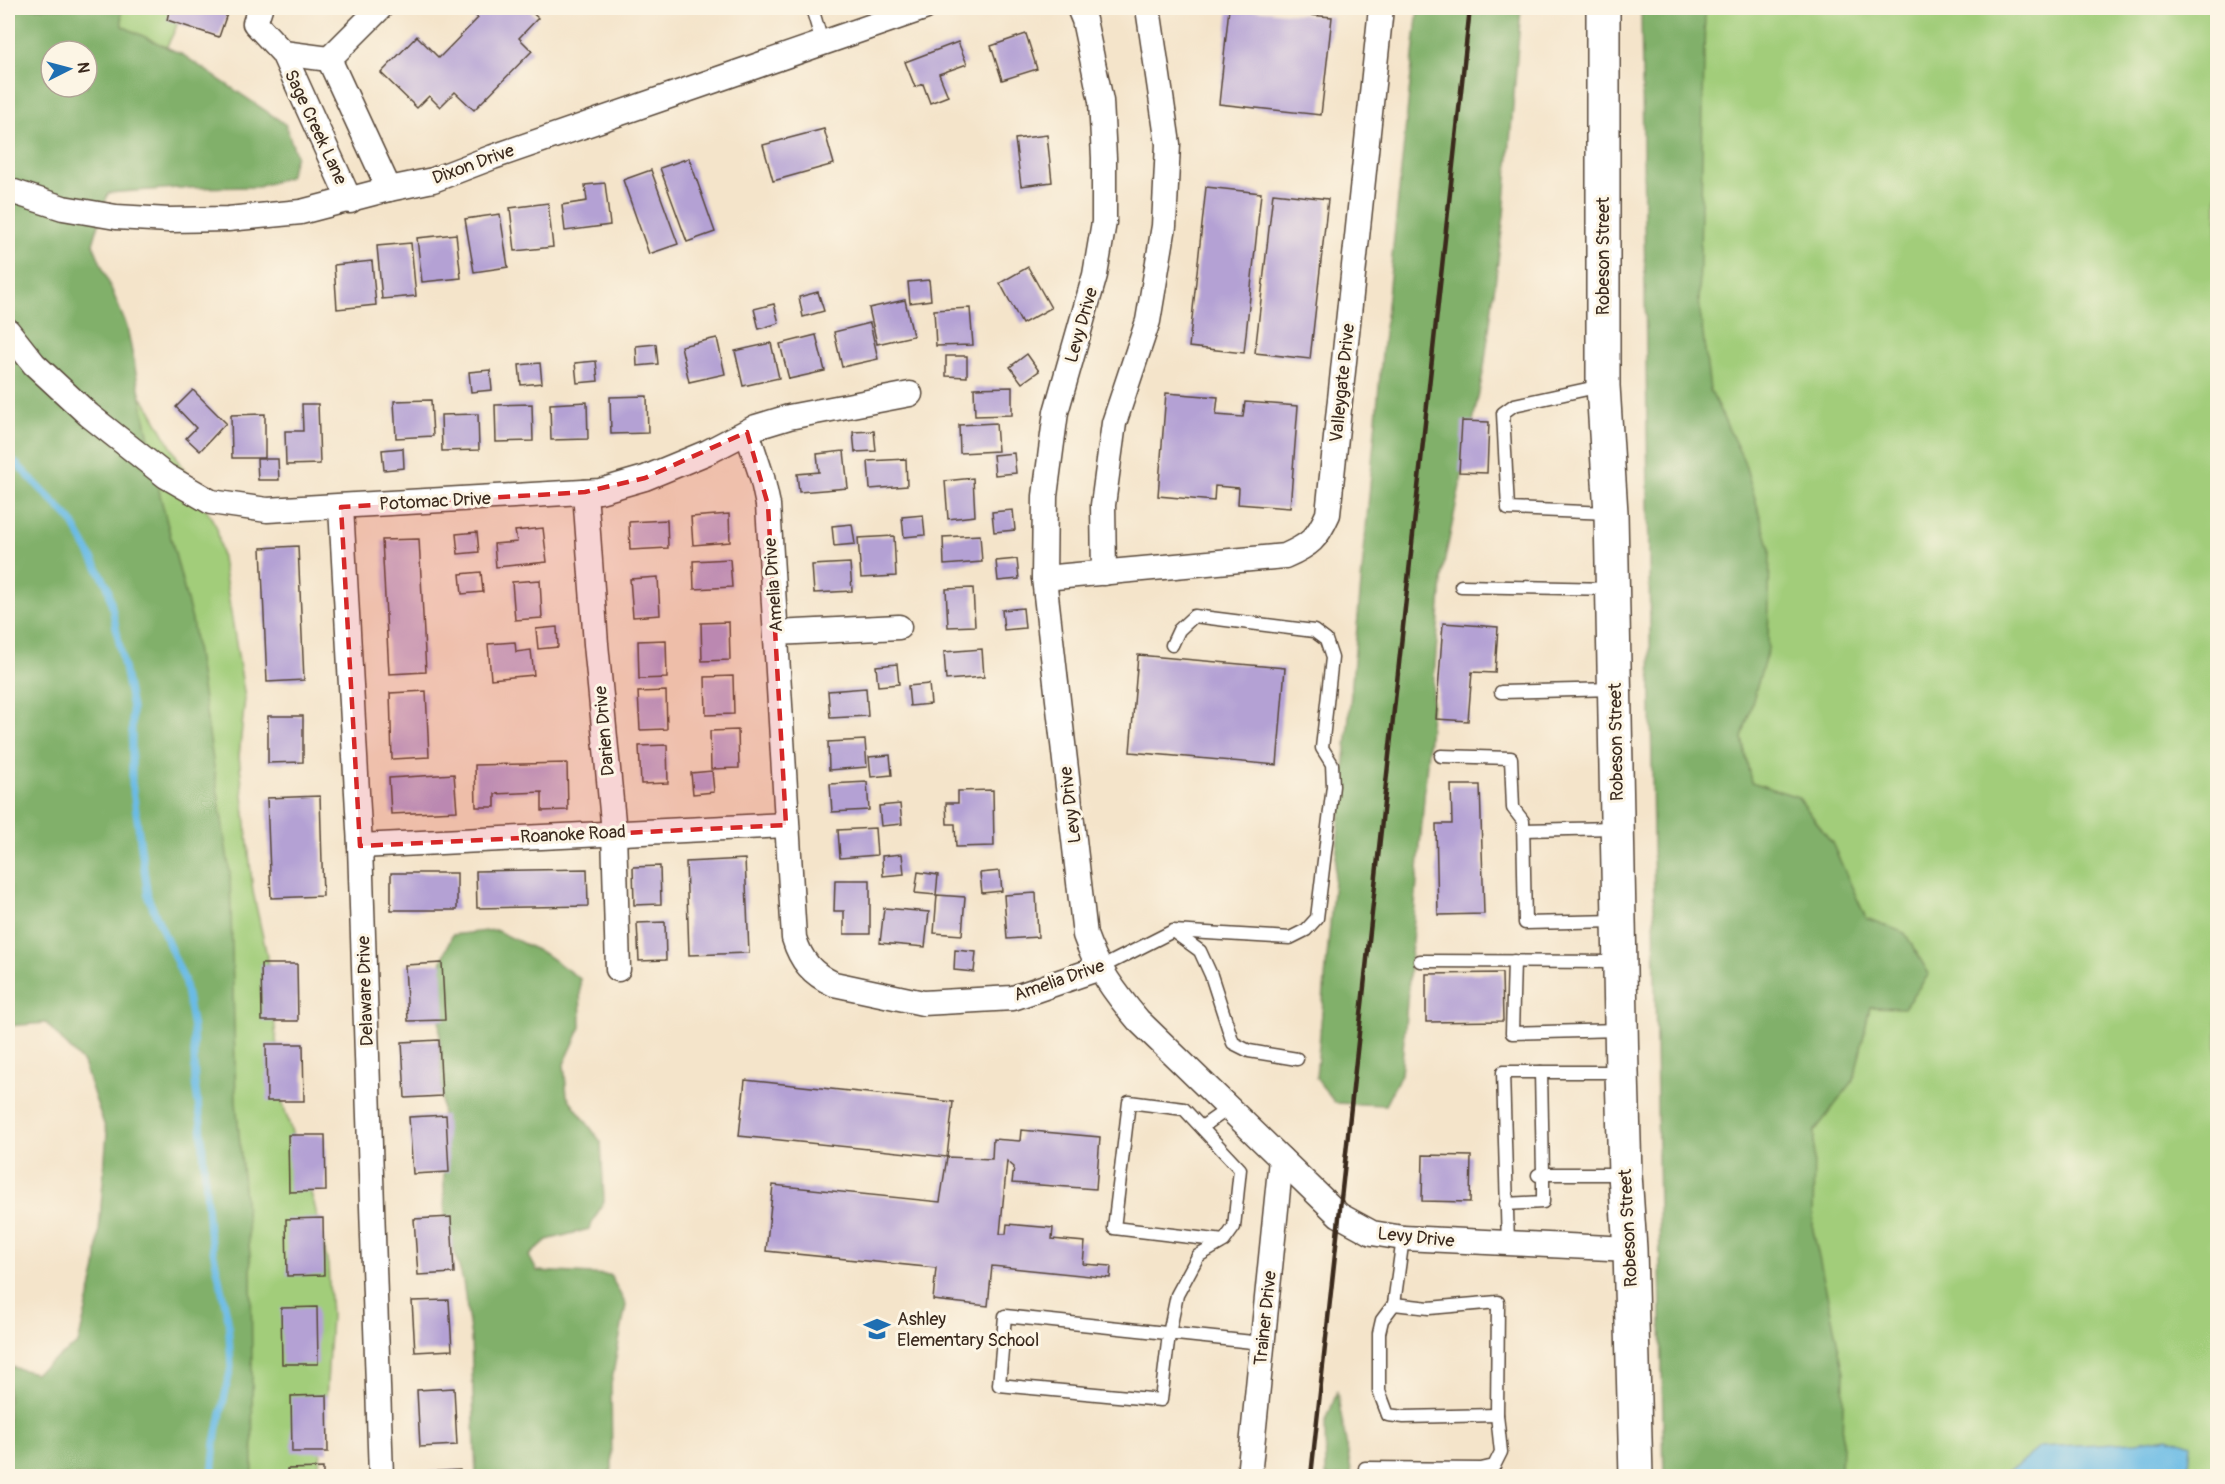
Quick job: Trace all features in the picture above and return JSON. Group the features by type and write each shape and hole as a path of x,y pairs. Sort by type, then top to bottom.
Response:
{"main road":[{"name":"Robeson Street","path":"1603,8 1603,386 1611,513 1622,1072 1630,1249 1636,1476"}],"street":[{"name":"Sage Creek Lane","path":"260,8 255,23 283,53 350,201"},
{"path":"380,8 329,59 389,189"},
{"name":"Dixon Drive","path":"8,190 63,208 116,218 228,219 301,212 434,180 493,157 924,8"},
{"name":"Levy Drive","path":"1079,8 1101,101 1104,222 1095,275 1056,412 1045,496 1044,578 1085,935 1100,968 1138,1020 1339,1215 1372,1233 1403,1239 1630,1249"},
{"path":"1104,573 1103,505 1114,423 1148,321 1164,226 1168,144 1148,8"},
{"name":"Valleygate Drive","path":"1044,578 1285,556 1304,548 1319,535 1328,514 1381,8"},
{"name":"Sage Creek Lane","path":"283,53 329,59"},
{"name":"Potomac Drive","path":"8,331 34,364 89,415 166,476 211,502 267,510 600,491 645,478 708,452 747,432 789,417 910,394"},
{"name":"Amelia Drive","path":"747,432 762,477 768,506 786,825 794,938 798,952 809,968 834,984 923,1003 1013,998 1100,968"},
{"name":"Darien Drive","path":"585,492 596,644 614,832 618,969"},
{"name":"Delaware Drive","path":"341,507 360,846 381,1476"},
{"path":"776,633 899,627"},
{"name":"Roanoke Road","path":"360,846 786,825"},
{"name":"Trainer Drive","path":"1249,1476 1281,1159"}],"lane":[{"path":"812,8 822,42"},
{"path":"1603,386 1514,405 1503,413 1508,509 1611,513"},
{"path":"1461,586 1612,589"},
{"path":"1172,645 1179,630 1194,616 1314,631 1326,640 1332,658 1322,748 1332,765 1333,786 1317,918 1306,930 1290,938 1173,931"},
{"path":"1501,692 1616,689"},
{"path":"1442,756 1511,758 1513,808 1523,821 1525,923 1620,921"},
{"path":"1523,830 1618,828"},
{"path":"1173,931 1200,951 1211,975 1233,1043 1249,1051 1297,1059"},
{"name":"Amelia Drive","path":"1100,968 1173,931"},
{"path":"1420,961 1621,962"},
{"path":"1514,961 1512,1033 1621,1030"},
{"path":"1508,1245 1506,1204 1511,1176 1511,1151 1503,1072 1622,1072"},
{"path":"1506,1204 1543,1202 1540,1150 1541,1072"},
{"path":"1224,1241 1114,1228 1129,1102 1184,1109 1240,1169 1234,1227 1224,1241 1198,1256 1178,1295 1169,1334 1161,1400 999,1385 1005,1316 1169,1334 1262,1343"},
{"path":"1202,1127 1229,1108"},
{"path":"1541,1175 1625,1174"},
{"path":"1403,1239 1394,1304 1382,1320 1379,1333 1379,1391 1388,1415 1404,1417 1497,1415"},
{"path":"1365,1468 1481,1469 1494,1466 1501,1452 1497,1415 1498,1302 1429,1308 1394,1304"}],"highlighted area":[{"path":"747,432 768,505 786,825 360,846 341,507 585,492 645,478"}],"green space":[{"path":"8,8 182,8 175,30 147,86 113,137 78,317 148,406 217,528 245,698 239,756 253,892 269,965 282,1101 314,1203 328,1265 331,1316 324,1434 317,1476 156,1476"},
{"path":"8,8 121,8 122,26 183,55 285,124 296,155 289,177 258,187 177,188 108,193 93,244 127,327 160,495 192,620 230,874 236,1101 251,1266 253,1476 8,1476 8,1366 35,1373 78,1344 96,1268 107,1133 83,1063 46,1023 8,1026"},
{"path":"1418,8 1521,8 1504,215 1484,368 1443,569 1401,1074 1385,1105 1335,1103 1316,1078 1382,353"},
{"path":"1641,8 1705,8 1699,303 1710,390 1744,461 1770,549 1768,649 1742,738 1751,782 1798,797 1832,843 1866,918 1905,933 1929,974 1904,1008 1870,1007 1854,1080 1814,1132 1813,1230 1844,1373 1841,1476 1664,1476"},
{"path":"1678,8 2217,8 2217,1476 1699,1476"},
{"path":"495,930 545,954 580,979 581,1027 564,1064 567,1096 601,1142 604,1201 589,1229 547,1240 529,1256 537,1271 610,1275 626,1305 611,1384 612,1470 607,1476 476,1476 471,1338 463,1281 445,1218 438,972 452,935"},
{"path":"1337,1392 1352,1476 1326,1476 1325,1424"}],"water":[{"path":"2168,1437 2191,1445 2188,1476 1996,1476 2016,1467 2040,1447 2136,1442"}],"building":[{"path":"161,8 229,8 219,37 167,20 169,11"},
{"path":"467,8 527,8 538,18 519,38 532,51 474,110 455,92 440,107 429,96 417,108 381,73 417,36 439,58 478,18"},
{"path":"1229,8 1332,17 1321,115 1219,104"},
{"path":"1026,34 1037,69 1002,80 991,46"},
{"path":"958,42 967,64 939,74 948,96 930,103 923,84 915,87 905,62"},
{"path":"824,129 834,164 773,181 763,145"},
{"path":"1047,135 1052,182 1021,186 1015,139"},
{"path":"689,158 715,232 687,242 660,168"},
{"path":"651,170 678,244 649,254 623,180"},
{"path":"605,183 610,225 565,231 562,205 587,201 585,185"},
{"path":"1206,187 1261,193 1244,353 1189,347"},
{"path":"1273,193 1328,199 1310,359 1255,353"},
{"path":"548,203 553,247 515,251 510,208"},
{"path":"500,214 508,267 474,272 465,219"},
{"path":"456,234 461,278 422,282 417,238"},
{"path":"411,243 416,296 382,299 377,246"},
{"path":"372,261 376,305 337,309 334,265"},
{"path":"1028,267 1051,308 1022,324 1000,283"},
{"path":"929,280 931,300 910,303 908,282"},
{"path":"818,292 824,311 803,317 799,297"},
{"path":"905,300 913,336 877,344 869,308"},
{"path":"774,304 779,323 759,329 754,309"},
{"path":"970,308 973,345 936,346 934,310"},
{"path":"870,323 878,359 842,367 834,332"},
{"path":"816,335 825,371 789,379 780,344"},
{"path":"717,338 725,374 689,382 681,346"},
{"path":"771,343 779,378 743,386 735,351"},
{"path":"656,344 658,364 637,366 636,346"},
{"path":"1027,354 1039,371 1022,383 1010,367"},
{"path":"946,356 967,356 967,377 946,376"},
{"path":"596,361 598,381 577,383 575,363"},
{"path":"540,363 542,383 521,385 519,365"},
{"path":"490,370 492,390 471,392 469,372"},
{"path":"1012,387 1012,415 975,416 974,388"},
{"path":"193,390 226,423 200,451 186,438 196,428 176,407"},
{"path":"1166,393 1218,397 1216,415 1243,417 1245,402 1298,406 1290,508 1238,504 1239,488 1215,486 1214,501 1158,496"},
{"path":"647,396 648,433 611,434 610,397"},
{"path":"431,400 433,436 396,438 394,401"},
{"path":"587,402 588,439 551,440 550,404"},
{"path":"302,404 318,404 320,464 286,465 285,431 303,431"},
{"path":"532,404 533,441 496,442 495,405"},
{"path":"265,414 265,458 232,458 231,415"},
{"path":"478,414 479,450 442,451 441,415"},
{"path":"1462,421 1489,422 1487,473 1459,472"},
{"path":"996,423 998,451 960,453 959,425"},
{"path":"874,431 876,451 855,452 853,432"},
{"path":"403,448 404,468 384,470 382,450"},
{"path":"844,451 848,488 799,492 797,474 819,472 817,454"},
{"path":"1014,453 1016,473 995,475 993,455"},
{"path":"257,459 278,459 279,480 258,480"},
{"path":"906,459 907,486 870,489 868,461"},
{"path":"973,478 975,516 948,519 945,481"},
{"path":"1013,510 1015,530 994,532 992,512"},
{"path":"729,514 730,542 693,545 691,517"},
{"path":"923,515 925,535 904,537 902,517"},
{"path":"667,520 668,548 630,550 629,522"},
{"path":"852,524 855,544 834,546 832,526"},
{"path":"543,528 547,562 496,567 494,544 517,542 515,531"},
{"path":"477,532 479,552 458,554 456,534"},
{"path":"980,535 982,562 944,565 943,537"},
{"path":"894,536 896,576 861,578 858,538"},
{"path":"419,539 426,672 389,674 382,540"},
{"path":"298,546 304,680 267,682 261,548"},
{"path":"730,559 732,587 694,589 693,561"},
{"path":"1017,559 1019,579 998,581 996,561"},
{"path":"850,563 852,591 814,593 812,565"},
{"path":"481,572 483,592 462,594 460,574"},
{"path":"658,577 660,615 633,617 630,579"},
{"path":"540,580 542,618 515,620 512,582"},
{"path":"973,588 975,626 948,627 946,589"},
{"path":"1023,608 1025,628 1004,630 1002,610"},
{"path":"729,622 730,660 702,661 701,623"},
{"path":"1443,623 1498,627 1495,673 1472,672 1468,721 1436,719"},
{"path":"557,627 558,647 538,649 536,629"},
{"path":"666,640 667,678 639,679 638,641"},
{"path":"515,642 516,652 531,650 534,675 491,679 488,644"},
{"path":"982,649 984,677 946,680 944,652"},
{"path":"1138,655 1285,668 1277,765 1130,752"},
{"path":"897,664 899,684 878,686 876,666"},
{"path":"733,676 734,714 706,715 705,677"},
{"path":"929,684 931,704 910,706 908,686"},
{"path":"866,688 868,716 830,718 828,691"},
{"path":"426,691 429,757 392,759 390,693"},
{"path":"666,691 667,729 640,730 638,692"},
{"path":"268,716 303,716 303,762 268,763"},
{"path":"738,730 739,768 711,769 710,731"},
{"path":"865,740 867,767 829,770 828,742"},
{"path":"667,745 668,783 641,784 639,746"},
{"path":"890,755 892,775 871,777 869,757"},
{"path":"567,763 568,810 542,811 542,792 495,794 495,807 476,807 475,765"},
{"path":"712,771 714,792 693,794 691,773"},
{"path":"454,774 457,811 391,814 389,778"},
{"path":"867,782 869,810 832,812 830,784"},
{"path":"1451,785 1480,785 1484,914 1438,915 1436,824 1452,824"},
{"path":"993,790 994,846 956,847 955,824 947,824 946,803 958,803 958,791"},
{"path":"320,796 323,896 271,898 267,798"},
{"path":"900,804 902,824 881,826 879,806"},
{"path":"875,828 877,855 840,858 838,830"},
{"path":"902,854 904,874 883,876 882,856"},
{"path":"745,859 749,953 689,955 686,862"},
{"path":"660,866 661,904 634,905 633,867"},
{"path":"587,869 588,906 477,908 476,871"},
{"path":"1000,871 1002,891 982,893 980,873"},
{"path":"918,872 938,875 936,895 915,893"},
{"path":"391,873 457,873 457,910 391,910"},
{"path":"835,880 870,880 870,934 844,934 844,911 834,911"},
{"path":"1036,893 1038,937 1007,939 1004,895"},
{"path":"937,895 965,897 962,935 934,933"},
{"path":"884,908 929,912 925,947 880,943"},
{"path":"665,922 666,960 639,961 637,923"},
{"path":"955,950 976,952 974,972 954,970"},
{"path":"442,963 445,1020 408,1021 405,965"},
{"path":"261,964 297,964 298,1021 262,1021"},
{"path":"1502,973 1503,1021 1426,1022 1426,974"},
{"path":"439,1040 442,1096 405,1098 402,1042"},
{"path":"266,1044 303,1044 304,1101 267,1101"},
{"path":"745,1080 953,1102 947,1157 739,1136"},
{"path":"446,1115 449,1172 413,1174 409,1117"},
{"path":"1021,1130 1100,1137 1096,1189 1012,1183 1014,1167 1007,1161 1000,1234 1006,1234 1007,1224 1053,1228 1052,1239 1085,1242 1083,1264 1111,1266 1110,1278 992,1266 988,1306 933,1300 936,1268 766,1251 773,1185 940,1202 947,1157 992,1159 993,1139 1020,1141"},
{"path":"288,1135 325,1135 326,1191 289,1192"},
{"path":"1423,1155 1471,1156 1470,1202 1422,1201"},
{"path":"451,1217 454,1273 418,1275 414,1219"},
{"path":"323,1218 324,1275 287,1276 286,1219"},
{"path":"449,1300 452,1350 415,1352 412,1301"},
{"path":"317,1307 318,1364 282,1364 281,1308"},
{"path":"454,1388 457,1445 420,1447 417,1390"},
{"path":"327,1395 328,1452 292,1452 291,1396"},
{"path":"323,1468 323,1476 287,1476 287,1469"},
{"path":"460,1470 461,1476 424,1476 424,1472"}],"waterway":[{"path":"8,455 71,520 108,587 132,708 132,783 148,897 184,979 193,1028 195,1084 201,1123 209,1232 228,1319 231,1367 215,1442 212,1476"}],"railway":[{"path":"1311,1476 1470,8"}],"place":[{"name":"Ashley Elementary School","path":"877,1329"}]}
